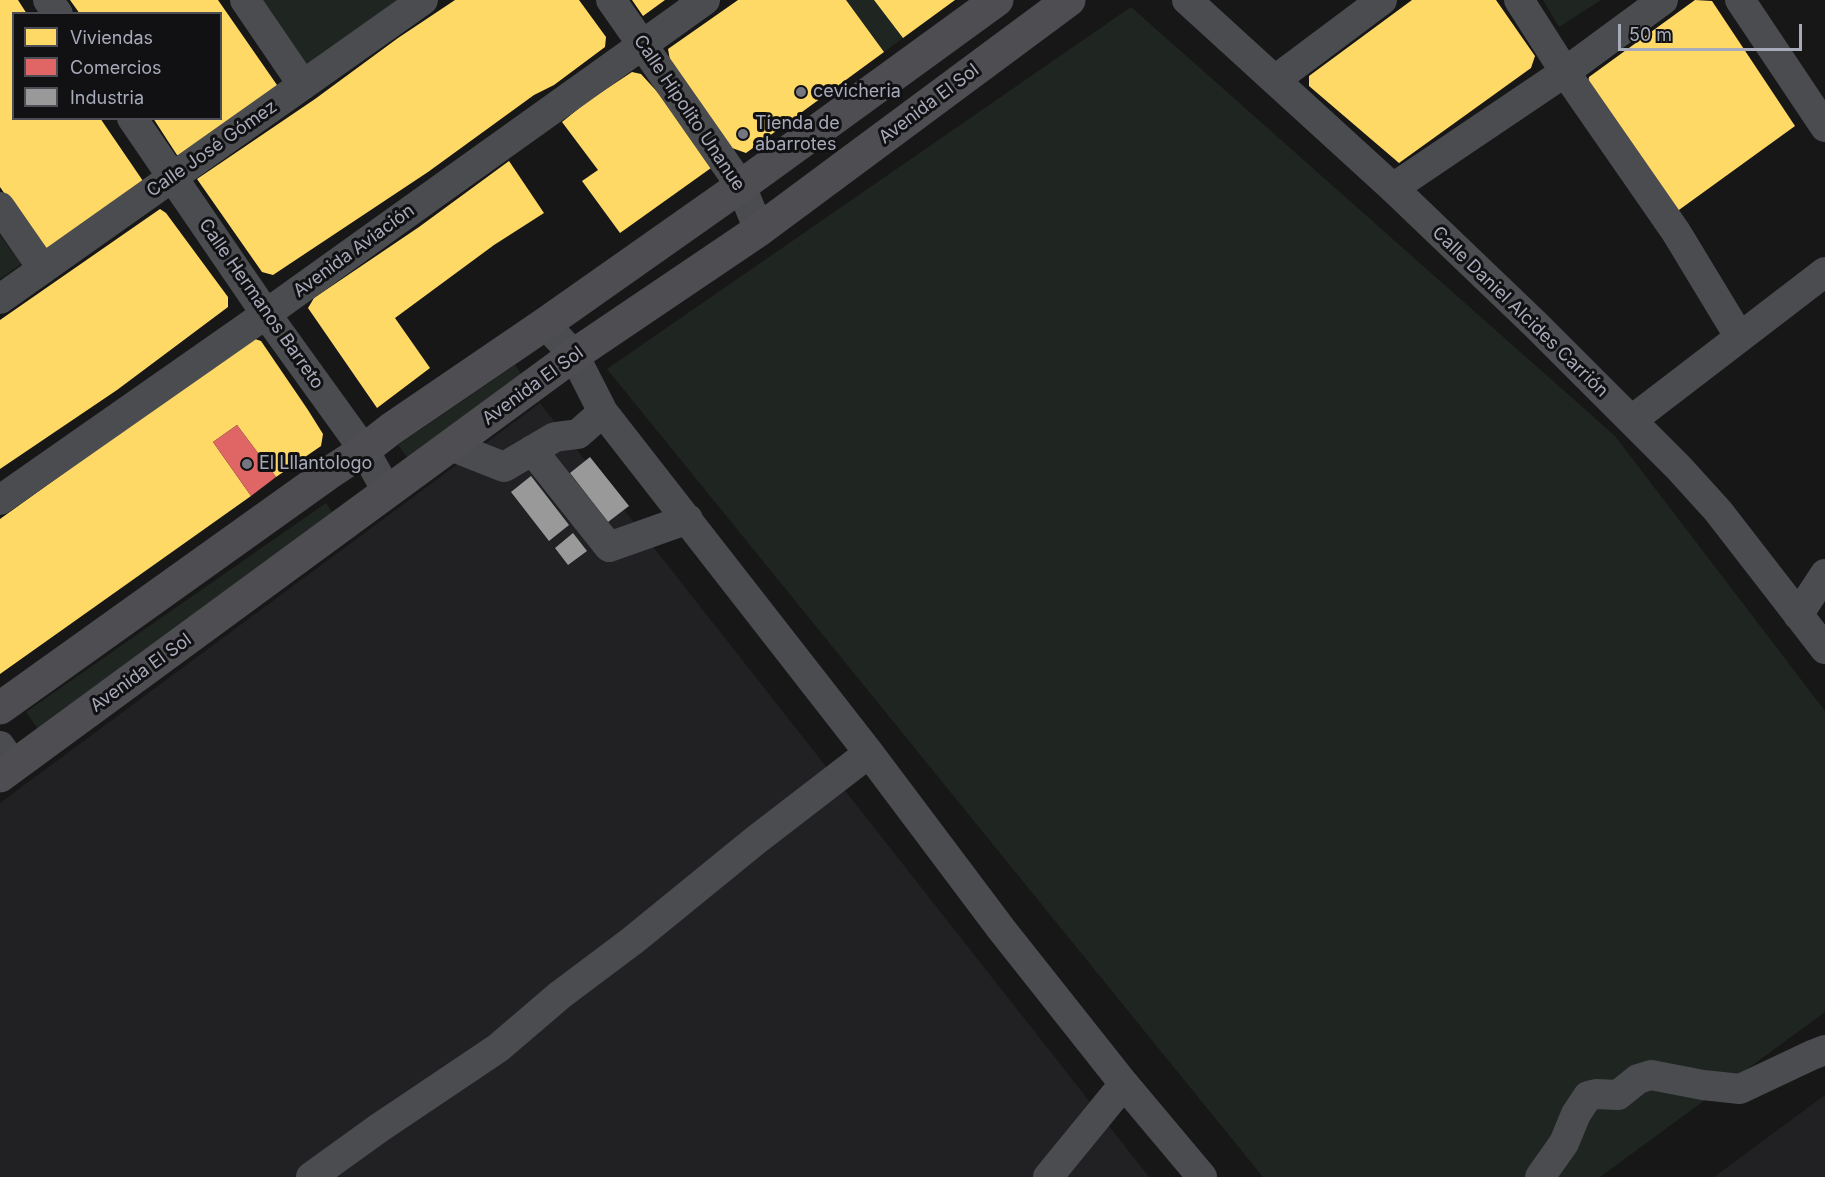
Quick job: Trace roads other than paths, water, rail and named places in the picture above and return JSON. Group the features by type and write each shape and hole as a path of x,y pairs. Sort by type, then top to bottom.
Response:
{"main road":[{"path":"0,708 329,472 364,450 741,186 997,0"},
{"name":"Avenida El Sol","path":"4,763 451,446 574,355 759,230 1069,0"}],"street":[{"path":"245,0 303,85"},
{"name":"Calle José Gómez","path":"0,299 423,0"},
{"name":"Calle Hipolito Unanue","path":"611,0 741,186 759,230"},
{"name":"Avenida Aviación","path":"0,500 266,314 705,0"},
{"name":"Calle Daniel Alcides Carrión","path":"1187,0 1393,188 1680,468 1718,511 1825,650"},
{"path":"1275,80 1382,0"},
{"path":"1519,0 1565,72 1676,232 1739,336"},
{"path":"1393,188 1565,72 1663,0"},
{"path":"1740,0 1825,127"},
{"name":"Calle Hermanos Barreto","path":"133,120 266,314 364,450 387,490"},
{"path":"0,207 43,268"},
{"path":"1632,420 1825,272"},
{"path":"545,324 574,355 603,412 869,753 1002,930 1124,1084 1202,1177"},
{"path":"451,446 504,467 555,436 578,434 603,412"},
{"path":"532,450 609,546 688,519"},
{"path":"1798,615 1825,574"},
{"path":"311,1177 498,1048 560,995 632,941 756,840 869,753"},
{"path":"1540,1177 1564,1143 1576,1114 1588,1096 1618,1095 1638,1079 1651,1075 1677,1081 1740,1089 1825,1050"},
{"path":"1048,1177 1124,1084"}],"place":[{"name":"cevicheria","path":"801,92"},
{"name":"Tienda de abarrotes","path":"743,134"},
{"name":"El Lllantologo","path":"247,464"}]}
